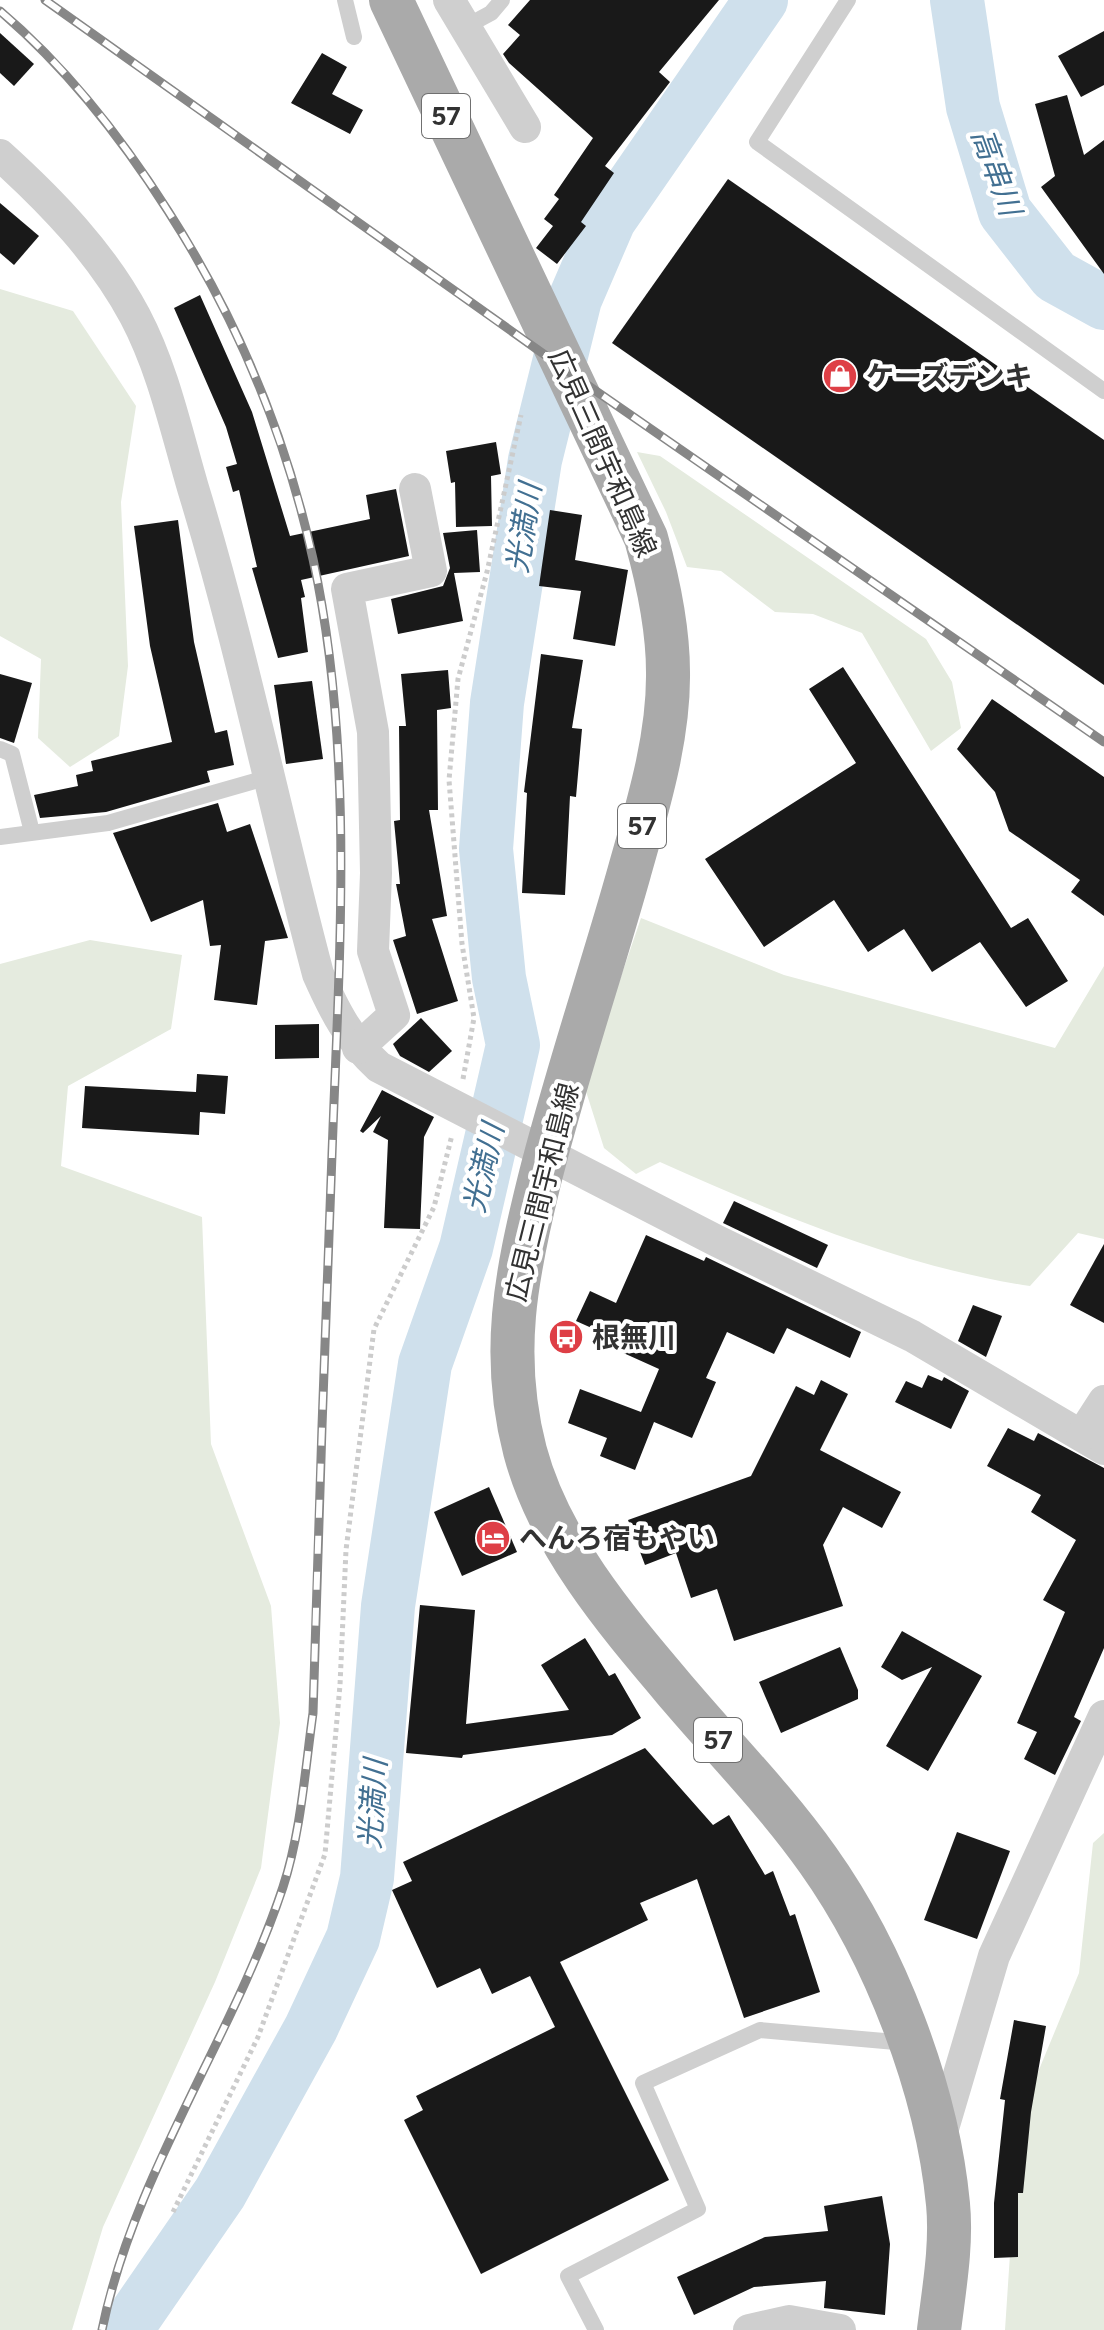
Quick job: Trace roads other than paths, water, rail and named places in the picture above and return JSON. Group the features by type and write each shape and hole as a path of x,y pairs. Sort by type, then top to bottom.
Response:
{"main road":[{"name":"広見三間宇和島線","path":"391,0 646,538 661,602 668,674 663,726 641,830 529,1143 512,1315 512,1367 526,1456 566,1543 591,1586 629,1636 780,1811 838,1889 863,1933 908,2043 938,2145 948,2207 939,2330"}],"street":[{"path":"457,13 525,127"},
{"path":"0,155 39,191 98,257 135,317 163,384 211,547 318,974 337,1016 358,1048 379,1067 912,1336 1093,1442 1104,1401"},
{"path":"358,1048 394,1015 373,951 373,732 347,589 431,571 415,489"},
{"path":"938,2145 994,1956 1104,1716"},
{"path":"749,2330 789,2321 840,2330"}],"lane":[{"path":"345,0 354,37"},
{"path":"457,13 491,13 502,0"},
{"path":"848,0 757,142 1104,391"},
{"path":"0,749 12,754 32,832"},
{"path":"0,837 108,823 269,777"},
{"path":"596,2330 568,2276 698,2209 643,2083 760,2030 908,2043"}],"waterway":[{"name":"光満川","path":"130,2330 131,2322 220,2193 311,2028 353,1938 367,1878 388,1606 425,1364 466,1248 513,1045 499,978 486,849 497,703 535,460 575,299 609,220 761,0"},
{"name":"高串川","path":"957,0 973,107 1005,212 1055,276 1104,303"}],"railway":[{"path":"45,0 593,389 1104,742"},
{"path":"0,11 70,80 131,157 193,251 237,335 289,468 313,559 335,706 339,780 340,930 313,1713 302,1801 289,1866 262,1943 137,2216 117,2272 102,2330"}],"place":[{"name":"ケーズデンキ","path":"840,376"},
{"name":"根無川","path":"566,1337"},
{"name":"へんろ宿もやい","path":"493,1538"}]}
